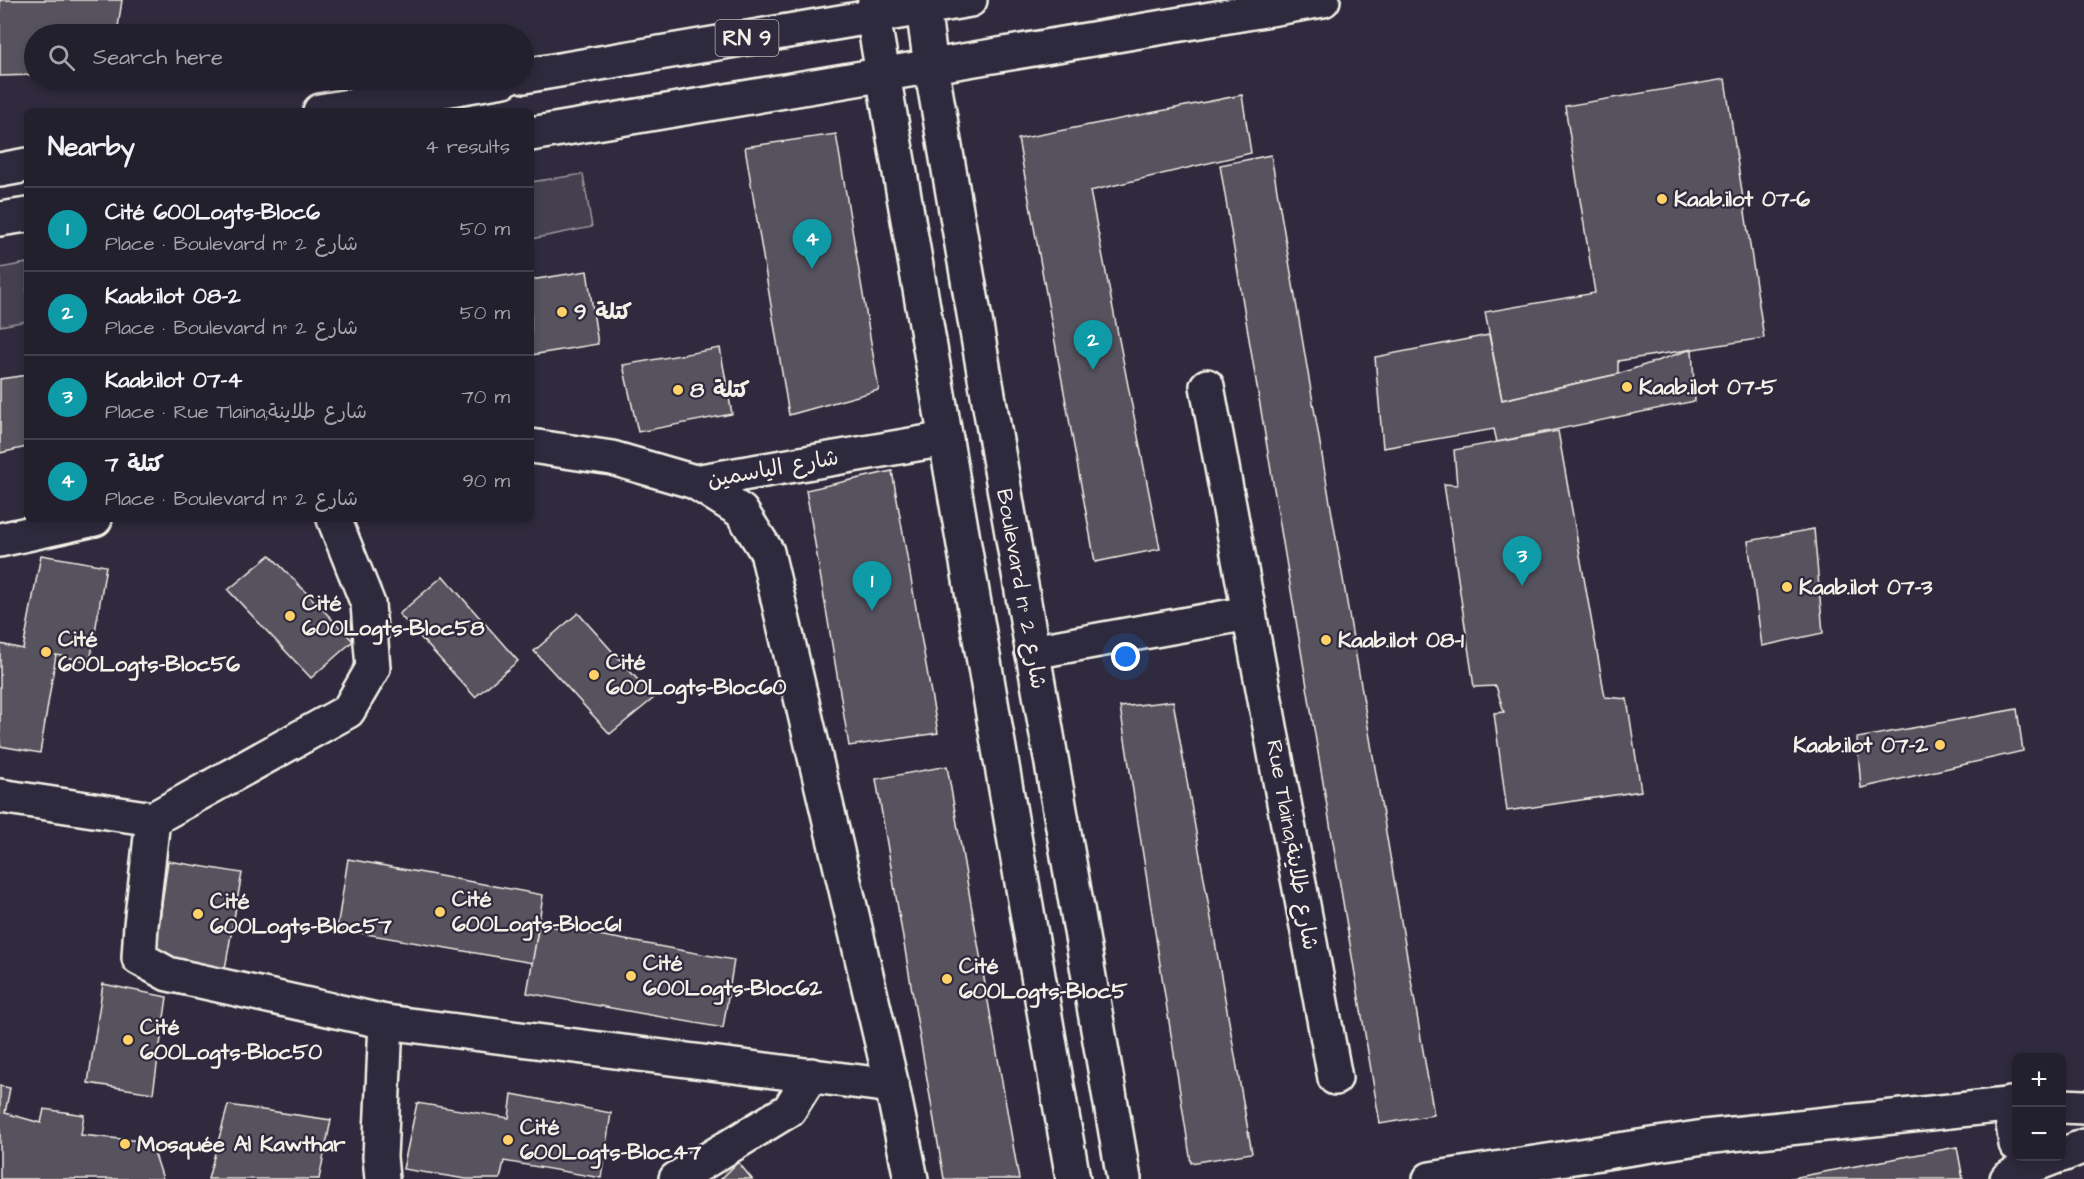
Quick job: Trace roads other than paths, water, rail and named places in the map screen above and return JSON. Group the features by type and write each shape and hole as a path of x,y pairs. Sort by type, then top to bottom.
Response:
{"street":[{"name":"RN 9","path":"534,74 874,8 970,0"},
{"path":"534,133 1323,0"},
{"name":"Boulevard n° شارع 2","path":"920,4 1124,1179"},
{"path":"874,8 883,74 1073,1179"},
{"path":"338,108 445,90"},
{"path":"0,170 24,166"},
{"path":"0,219 24,215"},
{"name":"Rue Tlaina;شارع طلاينة","path":"1207,386 1335,1078"},
{"name":"شارع الياسمين","path":"534,446 612,458 695,482 946,439"},
{"path":"695,482 741,511 767,552 892,1086 911,1179"},
{"path":"0,540 81,522"},
{"path":"0,796 153,819 348,711 373,668 368,604 335,522"},
{"path":"1032,652 1249,613"},
{"path":"153,819 139,958 168,974 386,1022 892,1086"},
{"path":"382,1179 380,1157 386,1022"},
{"path":"676,1179 789,1110 811,1075"},
{"path":"1430,1179 1704,1137 2012,1104"},
{"path":"2066,1106 2084,1107"},
{"path":"2013,1107 2016,1163"},
{"path":"2066,1153 2084,1146"}],"place":[{"name":"Kaab.ilot 07-6","path":"1662,199"},
{"name":"كتلة 7","path":"812,269"},
{"name":"كتلة 9","path":"562,312"},
{"name":"Kaab.ilot 08-2","path":"1093,370"},
{"name":"Kaab.ilot 07-5","path":"1627,387"},
{"name":"كتلة 8","path":"678,390"},
{"name":"Kaab.ilot 07-4","path":"1522,586"},
{"name":"Kaab.ilot 07-3","path":"1787,587"},
{"name":"Cité 600Logts-Bloc6","path":"872,611"},
{"name":"Cité 600Logts-Bloc58","path":"290,616"},
{"name":"Kaab.ilot 08-1","path":"1326,640"},
{"name":"Cité 600Logts-Bloc56","path":"46,652"},
{"name":"Cité 600Logts-Bloc60","path":"594,675"},
{"name":"Kaab.ilot 07-2","path":"1940,745"},
{"name":"Cité 600Logts-Bloc61","path":"440,912"},
{"name":"Cité 600Logts-Bloc57","path":"198,914"},
{"name":"Cité 600Logts-Bloc62","path":"631,976"},
{"name":"Cité 600Logts-Bloc5","path":"947,979"},
{"name":"Cité 600Logts-Bloc50","path":"128,1040"},
{"name":"Cité 600Logts-Bloc47","path":"508,1140"},
{"name":"Mosquée Al Kawthar","path":"125,1144"}]}
